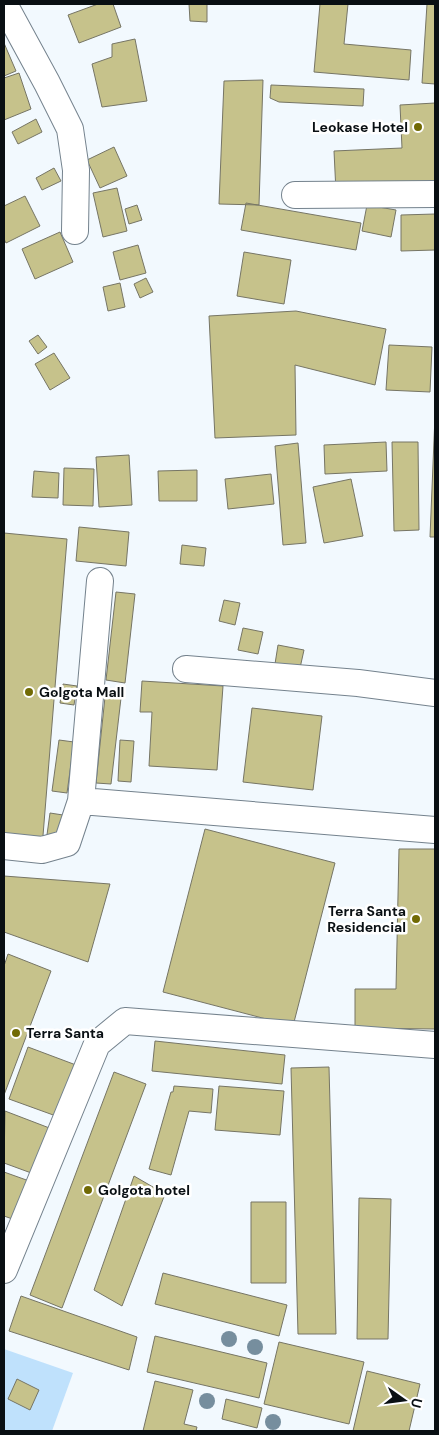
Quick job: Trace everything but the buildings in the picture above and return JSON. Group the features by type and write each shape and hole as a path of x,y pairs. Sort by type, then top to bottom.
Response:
{"street":[{"path":"4,4 48,83 70,129 76,170 76,231"},
{"path":"295,196 435,194"},
{"path":"4,846 42,850 67,843 81,801 100,581"},
{"path":"186,669 358,684 435,693"},
{"path":"81,801 435,830"},
{"path":"4,1270 97,1044 125,1021 435,1044"}],"shaded area":[{"path":"4,1349 73,1373 52,1431 4,1431"}],"place":[{"name":"Leokase Hotel","path":"418,127"},
{"name":"Golgota Mall","path":"29,692"},
{"name":"Terra Santa Residencial","path":"416,919"},
{"name":"Terra Santa","path":"16,1033"},
{"name":"Golgota hotel","path":"88,1190"}]}
